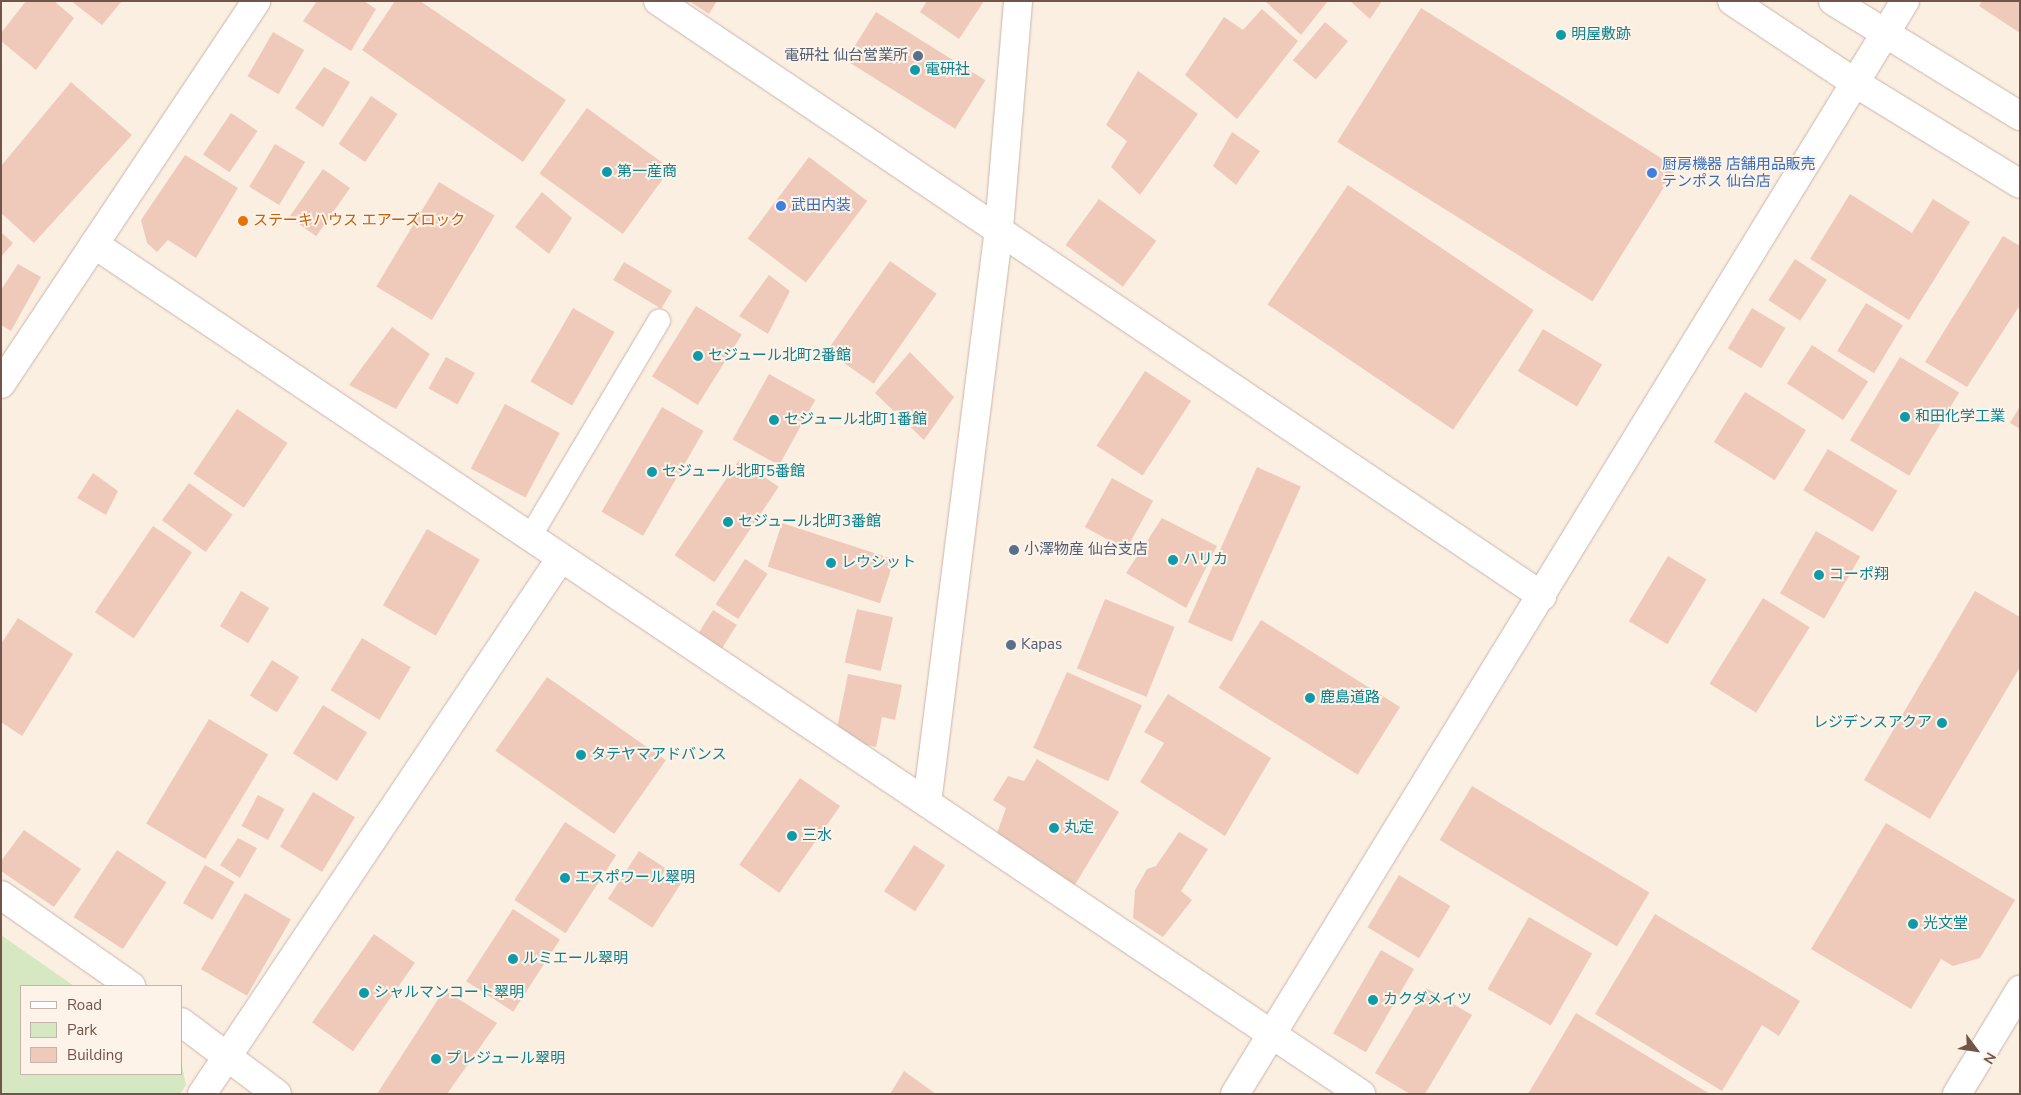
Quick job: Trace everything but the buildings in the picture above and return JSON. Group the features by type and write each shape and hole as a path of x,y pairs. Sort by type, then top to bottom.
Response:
{"street":[{"path":"1,384 256,1"},
{"path":"658,1 999,228 1542,596"},
{"path":"927,804 999,228 1018,1"},
{"path":"1732,1 1857,84 2020,184"},
{"path":"1833,1 2020,116"},
{"path":"1235,1094 1273,1036 1857,84 1906,1"},
{"path":"94,244 1361,1094"},
{"path":"202,1094 561,558"},
{"path":"1,895 130,985"},
{"path":"1957,1094 2020,990"},
{"path":"182,1023 228,1055 277,1094"}],"lane":[{"path":"530,537 659,322"}],"green space":[{"path":"1,935 73,985 20,985 20,1075 182,1075 182,1066 186,1085 180,1094 1,1094"}],"place":[{"name":"明屋敷跡","path":"1561,35"},
{"name":"電研社 仙台営業所","path":"918,56"},
{"name":"電研社","path":"915,70"},
{"name":"第一産商","path":"607,172"},
{"name":"厨房機器 店舗用品販売 テンポス 仙台店","path":"1652,173"},
{"name":"武田内装","path":"781,206"},
{"name":"ステーキハウス エアーズロック","path":"243,221"},
{"name":"セジュール北町2番館","path":"698,356"},
{"name":"和田化学工業","path":"1905,417"},
{"name":"セジュール北町1番館","path":"774,420"},
{"name":"セジュール北町5番館","path":"652,472"},
{"name":"セジュール北町3番館","path":"728,522"},
{"name":"小澤物産 仙台支店","path":"1014,550"},
{"name":"ハリカ","path":"1173,560"},
{"name":"レウシット","path":"831,563"},
{"name":"コーポ翔","path":"1819,575"},
{"name":"Kapas","path":"1011,645"},
{"name":"鹿島道路","path":"1310,698"},
{"name":"レジデンスアクア","path":"1942,723"},
{"name":"タテヤマアドバンス","path":"581,755"},
{"name":"丸定","path":"1054,828"},
{"name":"三水","path":"792,836"},
{"name":"エスポワール翠明","path":"565,878"},
{"name":"光文堂","path":"1913,924"},
{"name":"ルミエール翠明","path":"513,959"},
{"name":"シャルマンコート翠明","path":"364,993"},
{"name":"カクダメイツ","path":"1373,1000"},
{"name":"プレジュール翠明","path":"436,1059"}]}
